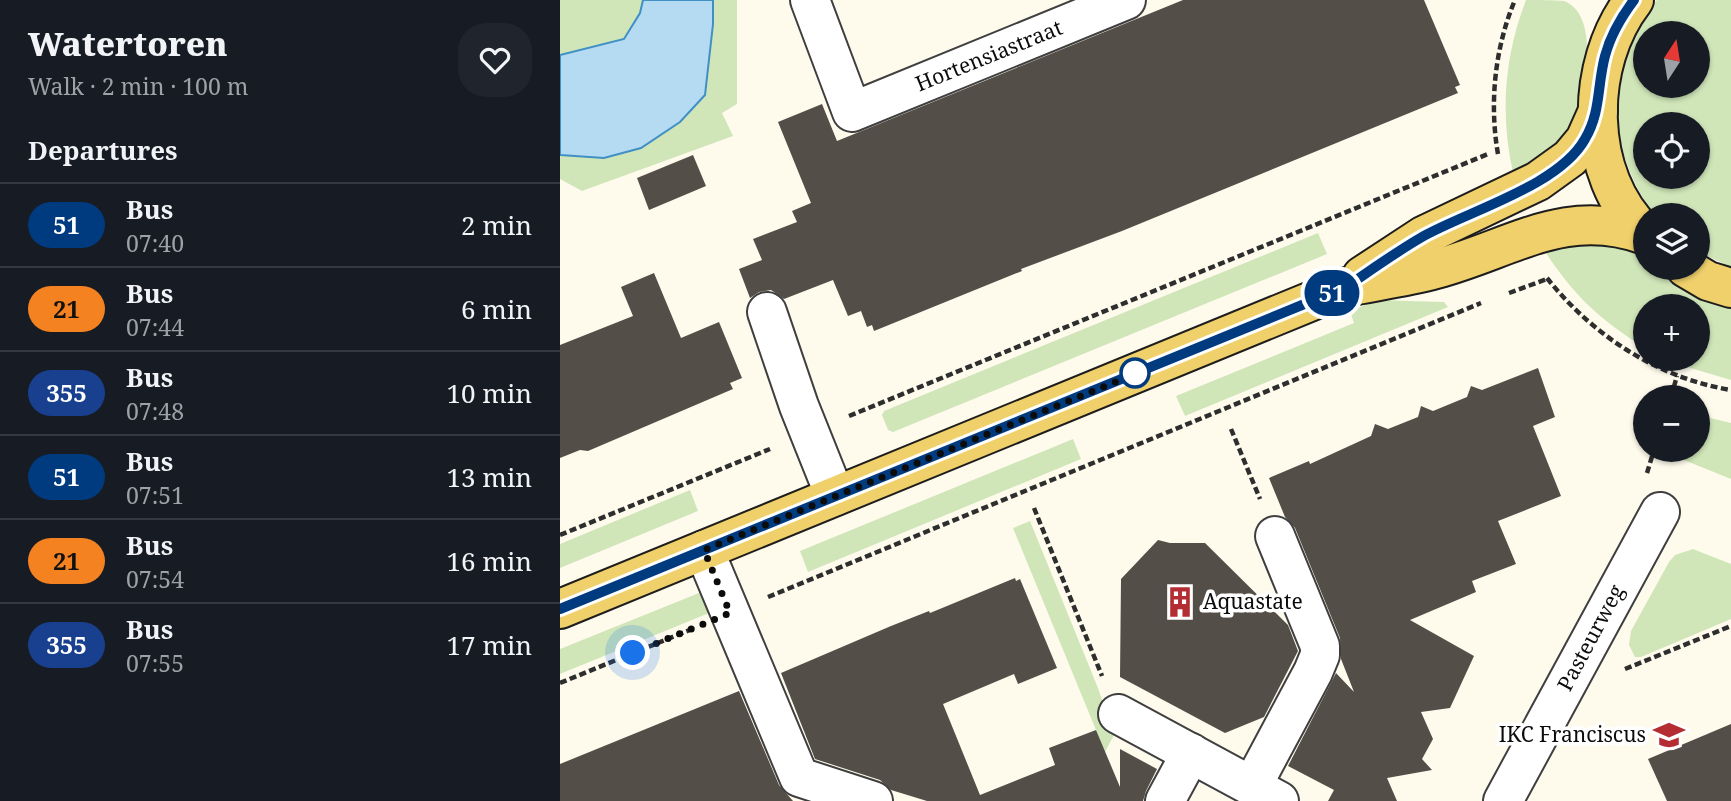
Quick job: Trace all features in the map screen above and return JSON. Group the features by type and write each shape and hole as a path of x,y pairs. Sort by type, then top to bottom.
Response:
{"main road":[{"path":"1621,4 1605,55 1597,100 1600,144 1614,188 1633,219"},
{"path":"1346,287 1423,236 1538,181 1570,159 1585,140 1598,111"},
{"path":"560,609 1346,287 1437,269 1527,237 1568,226 1609,226 1633,230"},
{"path":"1706,280 1731,288"}],"street":[{"name":"Hortensiastraat","path":"810,0 852,112 1125,0"},
{"path":"767,312 835,496"},
{"name":"Pasteurweg","path":"1503,801 1660,512"},
{"path":"1118,714 1266,794 1320,654 1320,646 1275,536"},
{"path":"704,550 799,777 873,801"},
{"path":"1165,801 1191,753"}],"path":[{"path":"560,535 1497,150"},
{"path":"1506,294 1548,279"},
{"path":"560,683 1481,303"},
{"path":"1674,385 1677,376"},
{"path":"1231,429 1275,536"},
{"path":"1034,508 1118,714"},
{"path":"1584,651 1621,671 1731,626"}],"green space":[{"path":"560,0 643,0 640,13 624,39 560,55"},
{"path":"713,0 737,0 737,104 722,113 733,136 582,191 560,179 560,155 604,158 641,148 680,122 705,94"},
{"path":"1526,0 1564,1 1577,11 1584,27 1586,70 1576,115 1560,145 1544,157 1513,173 1506,129 1506,86 1513,43"},
{"path":"1657,0 1731,0 1731,267 1710,257 1710,203 1647,203 1639,191 1638,189 1710,189 1710,112 1633,112 1633,178 1620,136 1617,107 1619,78 1626,50 1633,36 1633,98 1710,98 1710,21 1641,21"},
{"path":"1318,233 1327,254 893,432 888,430 882,415 884,411"},
{"path":"1569,241 1628,248 1633,251 1633,280 1676,280 1703,294 1633,294 1633,340 1577,294 1544,250"},
{"path":"1710,297 1731,305 1731,380 1701,371 1710,371"},
{"path":"1377,300 1444,302 1448,307 1185,416 1176,396 1354,323 1350,311"},
{"path":"1710,418 1731,423 1731,479 1689,462 1710,462"},
{"path":"1073,439 1081,459 808,572 800,551"},
{"path":"690,490 698,511 560,568 560,544"},
{"path":"1030,521 1098,688 1114,735 1105,752 1013,528"},
{"path":"1693,549 1731,564 1731,619 1641,657 1635,657 1629,645 1631,631 1669,562 1675,555"},
{"path":"704,593 712,610 709,613 560,674 560,649"}],"water":[{"path":"643,0 713,0 705,95 680,122 641,148 604,158 560,155 560,55 624,39 640,13"}],"building":[{"path":"1183,0 1424,0 1460,85 1455,87 1458,93 874,331 872,325 867,327 861,311 848,316 833,280 784,299 771,290 759,292 750,298 739,269 762,260 753,239 797,222 792,211 811,203 778,122 822,104 837,141"},
{"path":"693,155 706,186 649,210 637,178"},
{"path":"654,273 681,338 719,322 742,378 730,383 733,389 588,451 580,450 560,458 560,345 633,316 621,287"},
{"path":"1538,368 1555,417 1533,426 1561,496 1498,521 1516,564 1472,581 1476,592 1410,620 1474,656 1450,708 1421,712 1433,739 1422,759 1432,770 1387,778 1397,801 1328,801 1334,790 1288,766 1336,673 1354,692 1341,659 1340,638 1295,528 1285,517 1269,478 1309,461 1310,464 1371,436 1375,424 1388,429 1418,417 1421,406 1433,411 1467,397 1471,386 1482,390"},
{"path":"1158,540 1170,543 1205,543 1288,625 1298,651 1264,717 1225,733 1120,677 1121,579"},
{"path":"1015,578 1016,581 1020,579 1057,668 1018,684 1014,674 943,704 980,795 1055,765 1049,748 1096,730 1120,787 1120,749 1157,769 1143,801 927,801 891,790 880,780 815,759 781,673 891,626"},
{"path":"739,691 779,785 793,801 560,801 560,764"},
{"path":"1731,724 1731,801 1667,801 1648,759"}],"bus line":[{"name":"51","path":"560,609 1346,287 1423,236 1538,181 1570,159 1585,140 1598,111 1597,100 1605,55 1623,15 1634,0"}],"place":[{"name":"Aquastate","path":"1180,602"},
{"name":"IKC Franciscus","path":"1669,735"}],"route":[{"path":"633,653 730,613 704,550 1142,371 1135,373"}]}
